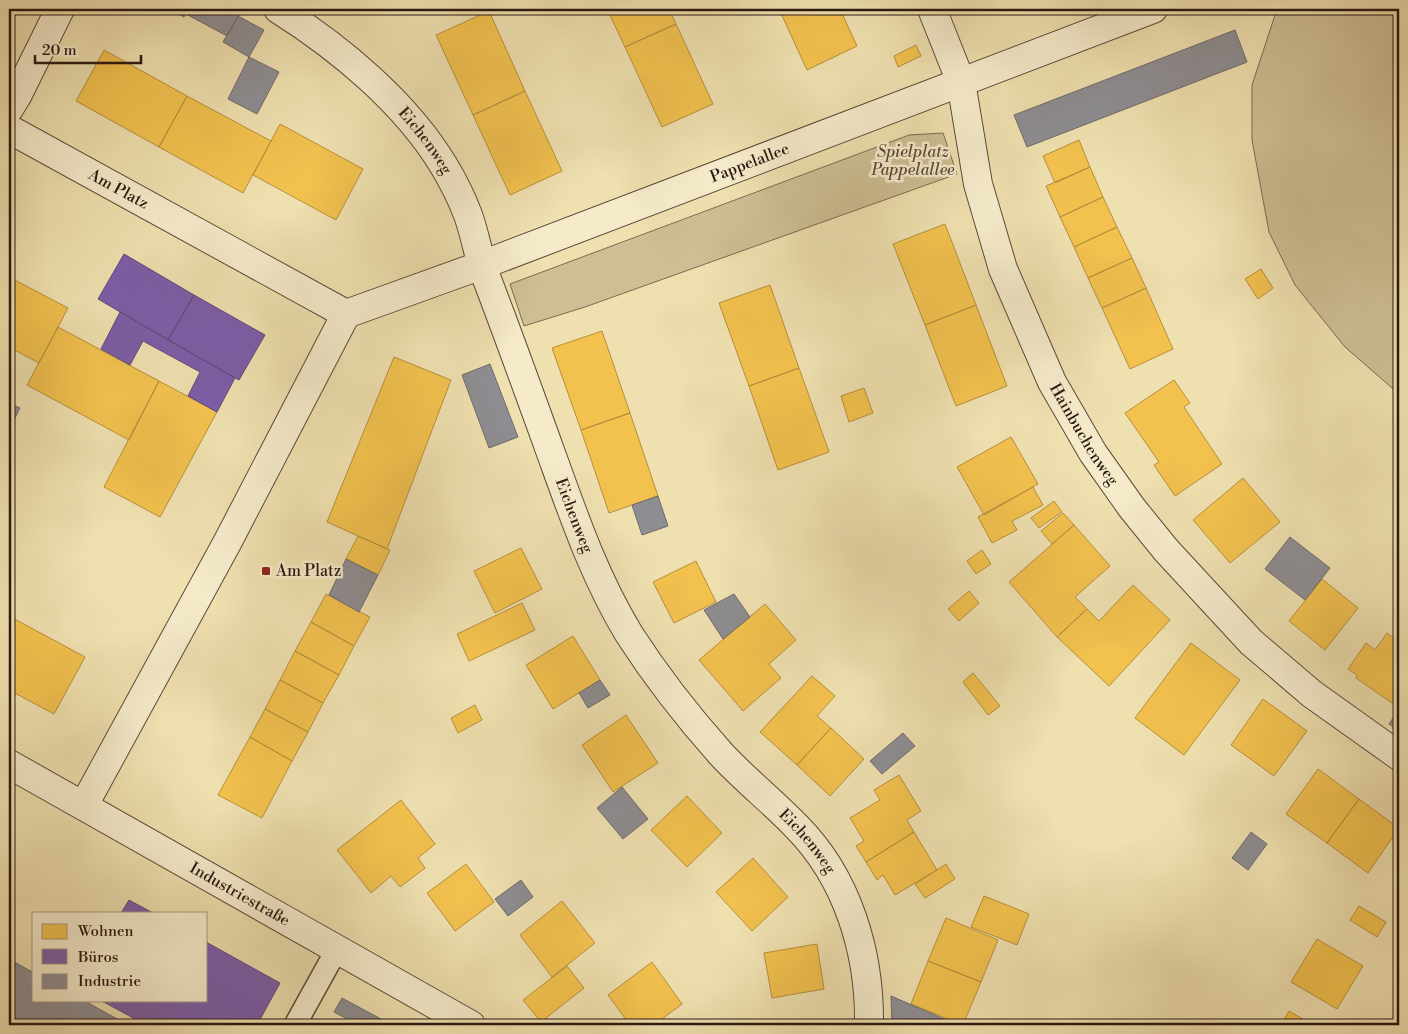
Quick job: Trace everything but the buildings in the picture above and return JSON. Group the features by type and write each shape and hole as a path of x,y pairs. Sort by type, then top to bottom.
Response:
{"street":[{"path":"9,109 60,9"},
{"name":"Eichenweg","path":"278,9 305,26 362,71 412,123 448,174 468,214 482,265 580,535 602,586 652,667 696,724 729,762 797,827 823,860 849,908 862,947 870,990 869,1025"},
{"name":"Hainbuchenweg","path":"932,9 962,82 978,184 1003,269 1052,382 1093,453 1132,508 1166,550 1251,642 1312,694 1399,756"},
{"name":"Pappelallee","path":"346,314 482,265 1153,9"},
{"name":"Am Platz","path":"9,129 346,314"},
{"path":"84,805 223,550 346,314"},
{"name":"Industriestraße","path":"9,764 471,1025"}],"lane":[{"path":"295,1025 337,949"}],"green space":[{"path":"1277,9 1399,9 1399,394 1345,347 1295,285 1269,232 1252,140 1252,85"},
{"name":"Spielplatz Pappelallee","path":"943,133 957,174 585,307 524,326 510,284 909,135"}],"place":[{"name":"Am Platz","path":"266,571"}]}
